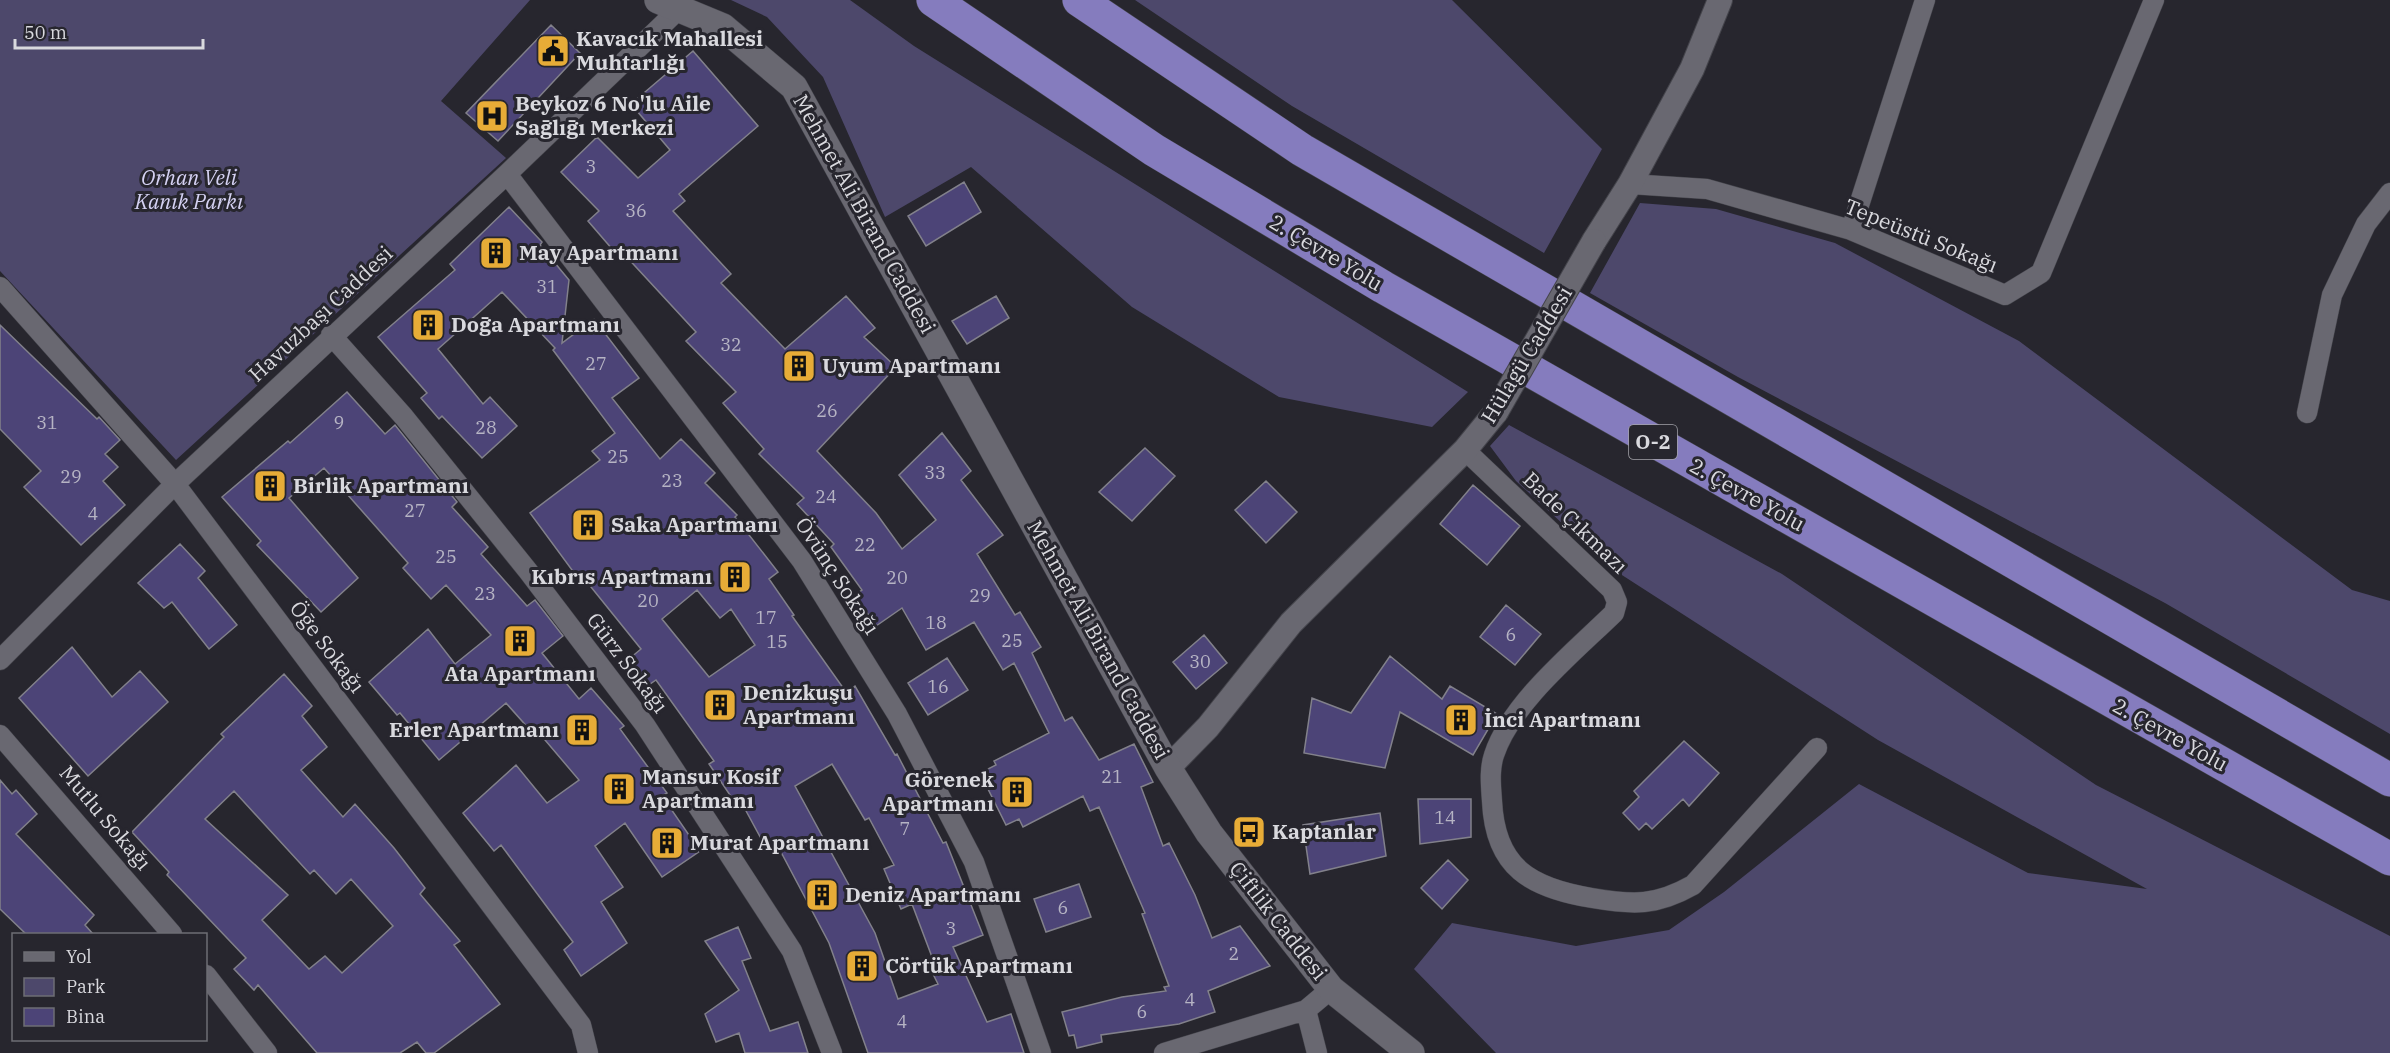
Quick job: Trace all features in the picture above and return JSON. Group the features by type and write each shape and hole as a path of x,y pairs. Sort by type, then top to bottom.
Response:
{"highway":[{"name":"2. Çevre Yolu","path":"933,0 1154,150 1383,287 2390,859"},
{"path":"1079,0 1302,150 2390,780"}],"main road":[{"name":"Mehmet Ali Birand Caddesi","path":"669,5 723,27 794,87 1168,768"},
{"name":"Çiftlik Caddesi","path":"1168,768 1209,833 1331,989 1411,1053"}],"street":[{"name":"Hülagü Caddesi","path":"1168,768 1208,727 1291,623 1465,450 1496,412 1594,241 1630,184 1692,69 1720,0"},
{"path":"1851,230 1926,0"},
{"name":"Tepeüstü Sokağı","path":"1630,184 1707,189 1851,230 2005,296 2040,273 2154,0"},
{"name":"Havuzbaşı Caddesi","path":"0,660 175,484 507,174 669,5"},
{"name":"Övünç Sokağı","path":"507,174 802,561 897,714 974,862 1041,1053"},
{"path":"2307,413 2332,295 2366,224 2390,193"},
{"name":"Öḡe Sokağı","path":"0,287 175,484 581,1024 588,1053"},
{"name":"Gürz Sokağı","path":"332,335 404,417 528,571 645,725 792,951 832,1053"},
{"name":"Bade Çıkmazı","path":"1465,450 1611,590 1617,602 1614,613 1534,690 1502,738 1494,755 1491,771 1495,832 1516,867 1535,883 1557,892 1625,904 1647,903 1677,894 1693,885 1816,748"},
{"name":"Mutlu Sokağı","path":"0,735 171,933"},
{"path":"207,976 267,1053"},
{"path":"1164,1053 1306,1010 1331,989"},
{"path":"1306,1010 1317,1053"}],"green space":[{"name":"Orhan Veli Kanık Parkı","path":"0,0 530,0 441,101 506,158 176,460 0,271"},
{"path":"731,0 850,0 914,46 1468,392 1432,427 1279,397 1132,307 971,167 885,217 823,77 767,17"},
{"path":"1135,0 1452,0 1602,149 1544,253 1292,106"},
{"path":"1640,203 1716,209 1835,243 2019,341 2352,590 2390,601 2390,734 2165,603 1738,377 1590,293"},
{"path":"1509,425 1782,574 2096,785 2390,936 2390,1053 1496,1053 1414,969 1452,923 1576,946 1669,930 1724,892 1859,784 2028,873 2147,889 1878,740 1611,568 1516,481 1490,446"}],"building":[{"path":"551,25 580,53 498,141 466,113"},
{"path":"693,51 758,126 679,194 685,201 673,211 731,274 721,283 785,349 846,296 875,328 864,337 896,367 817,451 876,513 902,549 936,520 899,475 942,433 971,471 961,480 1003,535 977,554 1015,615 1020,612 1041,647 1032,653 1065,721 1072,717 1099,760 1134,744 1153,782 1141,787 1163,846 1169,843 1195,895 1212,938 1240,926 1270,966 1208,991 1215,1012 1179,1024 1101,1035 1102,1042 1077,1048 1074,1035 1069,1036 1062,1012 1122,997 1166,991 1164,987 1169,986 1142,914 1145,913 1099,807 1090,811 1083,796 1023,827 1019,819 1006,825 980,773 996,765 994,761 1049,733 1014,663 1003,670 974,622 926,650 902,608 876,626 855,595 862,590 831,547 834,544 797,504 804,498 759,454 764,449 723,403 736,392 686,341 696,332 623,253 619,257 588,221 599,211 561,172 597,137 638,178 670,150 631,104"},
{"path":"964,182 981,212 926,246 908,216"},
{"path":"509,207 542,242 540,245 569,280 562,343 594,319 639,378 612,398 660,459 681,439 715,473 705,483 737,515 735,517 778,572 769,579 794,615 792,616 846,692 855,686 895,755 897,754 943,843 946,842 983,935 953,947 987,1022 1011,1014 1024,1053 868,1053 829,943 782,854 778,856 770,841 764,844 739,798 734,801 709,764 714,761 656,680 650,684 629,659 641,649 587,582 583,585 530,513 600,460 592,451 615,433 553,350 555,348 502,292 438,349 483,404 490,397 517,426 482,458 442,416 439,419 421,398 427,393 378,337 455,270 450,264","holes":["697,590 720,618 731,609 755,645 709,677 662,619","832,764 865,820 869,818 894,865 884,869 901,909 912,904 935,965 930,968 938,984 898,999 875,933 795,786"]},
{"path":"996,296 1009,318 967,344 952,321"},
{"path":"0,325 97,419 99,417 120,440 105,454 118,467 103,481 125,505 81,545 24,487 41,471 0,429"},
{"path":"347,392 385,434 395,425 457,502 452,507 488,547 481,554 527,606 535,600 563,636 542,653 579,699 591,688 624,726 620,729 667,793 662,796 700,851 662,877 625,823 595,846 623,887 601,902 627,943 581,976 564,950 573,942 501,845 494,851 463,813 516,765 547,803 579,780 534,727 530,730 506,703 439,760 400,713 397,715 369,682 428,629 455,664 491,635 446,585 431,599 403,568 408,563 324,468 289,498 358,578 321,612 257,545 261,541 222,497 288,441 290,443"},
{"path":"1145,448 1175,476 1132,521 1099,492"},
{"path":"1266,481 1297,512 1266,543 1235,510"},
{"path":"1473,485 1520,526 1487,565 1440,524"},
{"path":"180,544 205,571 198,578 237,625 209,649 172,602 164,608 138,583"},
{"path":"1506,605 1541,634 1515,665 1480,637"},
{"path":"1204,635 1227,663 1196,689 1173,662"},
{"path":"72,647 112,697 140,671 168,702 88,776 19,698"},
{"path":"1390,656 1442,699 1450,686 1497,714 1473,755 1400,712 1385,768 1304,753 1312,698 1351,713"},
{"path":"947,658 968,690 928,715 908,683"},
{"path":"284,674 312,706 302,716 327,747 301,770 343,817 355,804 394,848 425,888 420,894 460,941 454,945 500,1004 434,1053 426,1053 417,1042 400,1053 317,1053 258,985 254,990 234,969 246,958 167,875 169,872 132,832 224,737 221,734","holes":["234,791 310,874 314,870 336,894 351,879 393,926 342,973 325,956 309,969 262,920 288,895 205,819"]},
{"path":"1684,741 1719,773 1689,806 1683,799 1652,829 1646,823 1639,830 1623,813 1639,797 1634,791"},
{"path":"0,780 12,794 16,790 37,814 16,834 94,915 85,925 92,933 25,933 0,909"},
{"path":"1418,799 1471,799 1471,837 1420,844"},
{"path":"1380,813 1386,856 1310,874 1303,825"},
{"path":"1448,860 1468,880 1442,909 1421,888"},
{"path":"1079,884 1091,917 1046,932 1034,899"},
{"path":"738,927 751,958 742,961 770,1031 798,1022 808,1053 745,1053 739,1033 716,1042 705,1014 739,990 705,941"}],"place":[{"name":"Kavacık Mahallesi Muhtarlığı","path":"553,51"},
{"name":"Beykoz 6 No'lu Aile Saḡlıḡı Merkezi","path":"492,116"},
{"name":"May Apartmanı","path":"496,253"},
{"name":"Doḡa Apartmanı","path":"428,325"},
{"name":"Uyum Apartmanı","path":"799,366"},
{"name":"Birlik Apartmanı","path":"270,486"},
{"name":"Saka Apartmanı","path":"588,525"},
{"name":"Kıbrıs Apartmanı","path":"735,577"},
{"name":"Ata Apartmanı","path":"520,641"},
{"name":"Denizkuşu Apartmanı","path":"720,705"},
{"name":"İnci Apartmanı","path":"1461,720"},
{"name":"Erler Apartmanı","path":"582,730"},
{"name":"Mansur Kosif Apartmanı","path":"619,789"},
{"name":"Görenek Apartmanı","path":"1017,792"},
{"name":"Kaptanlar","path":"1249,832"},
{"name":"Murat Apartmanı","path":"667,843"},
{"name":"Deniz Apartmanı","path":"822,895"},
{"name":"Cörtük Apartmanı","path":"862,966"}]}
